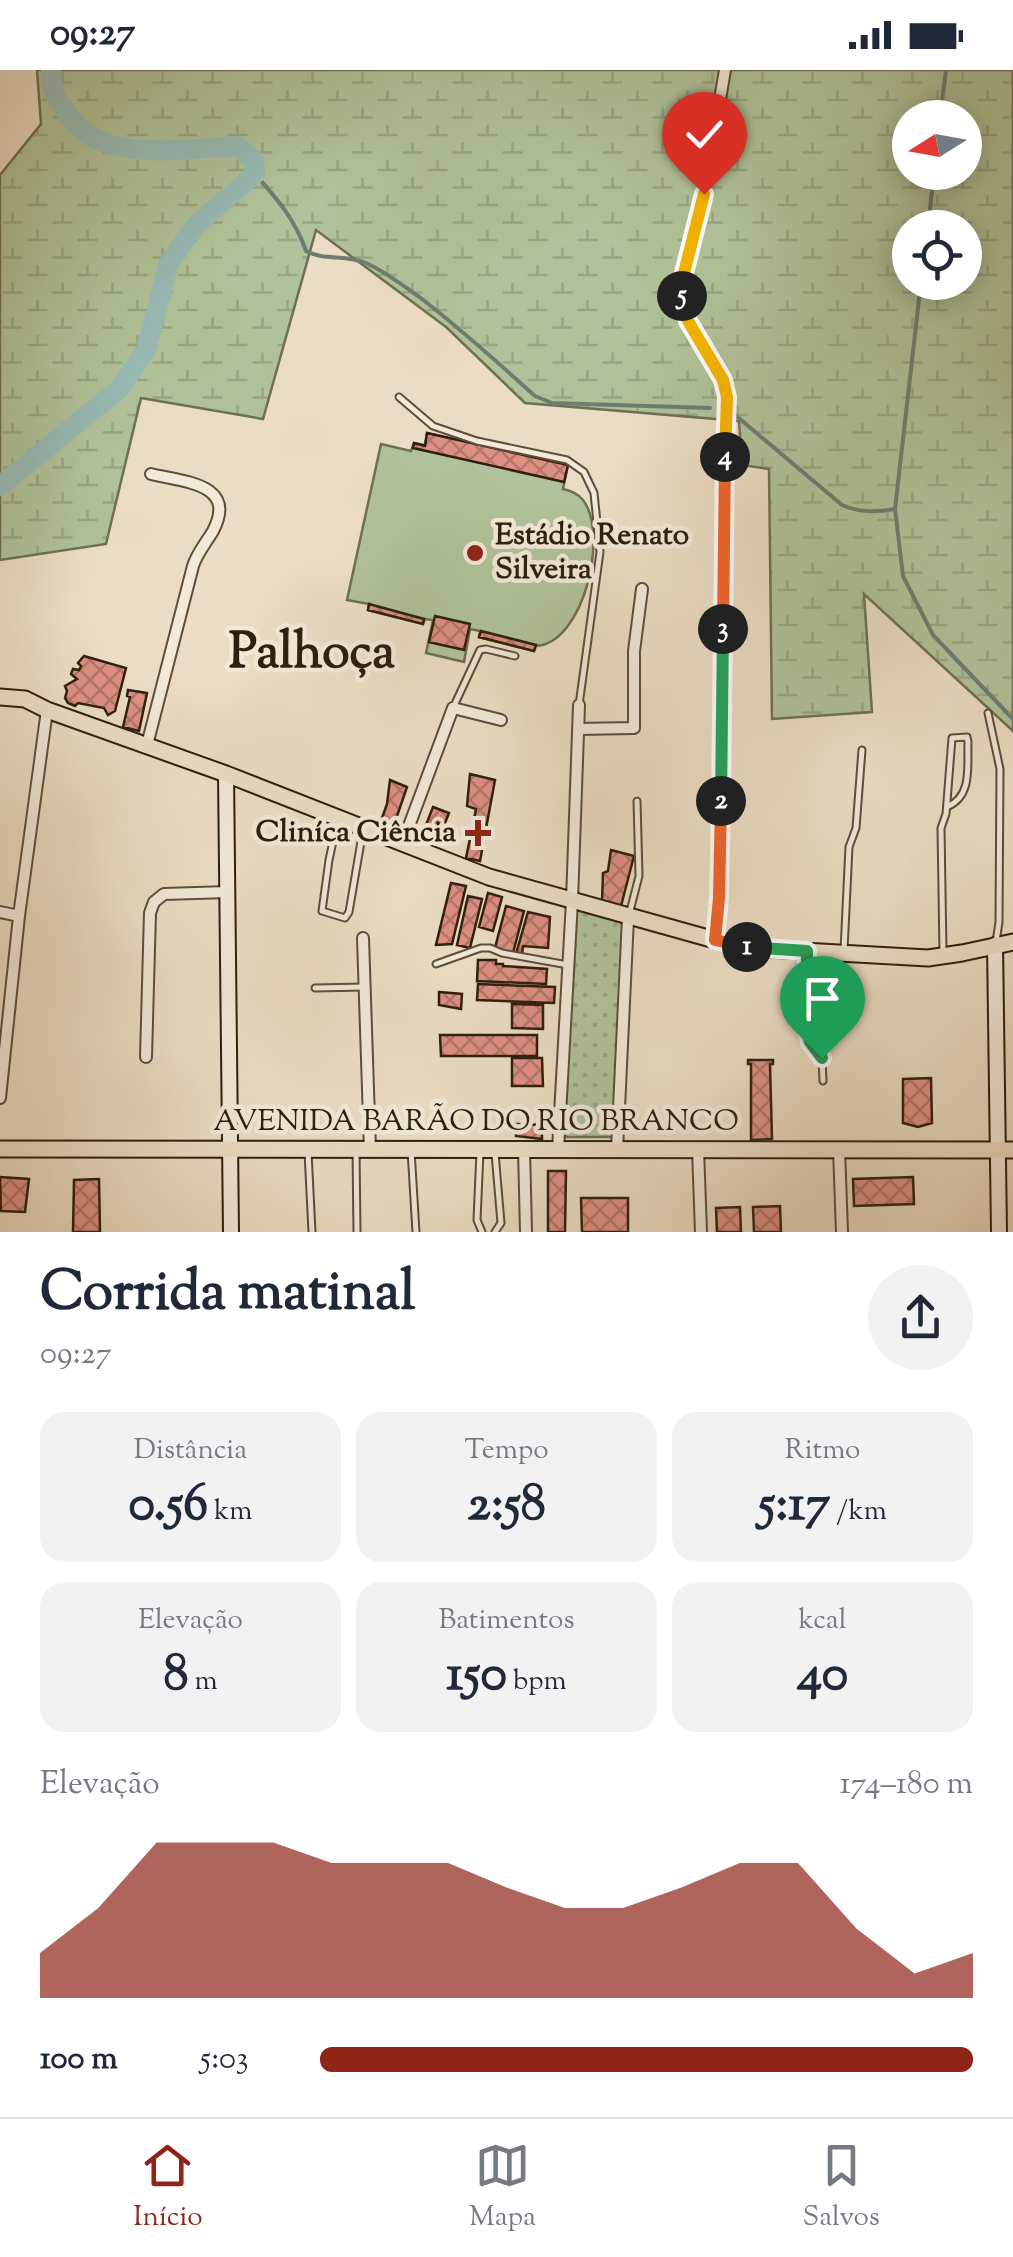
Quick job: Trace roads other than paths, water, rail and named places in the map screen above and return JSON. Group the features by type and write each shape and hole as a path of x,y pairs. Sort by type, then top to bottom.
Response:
{"main road":[{"path":"0,697 25,699 489,877 715,940 768,949 902,957 943,956 1013,942"},
{"name":"AVENIDA BARÃO DO RIO BRANCO","path":"0,1149 1006,1150"}],"street":[{"path":"715,940 720,866 727,397 723,380 688,321 682,281 704,194 726,70"},
{"path":"147,745 193,566 220,514 216,495 208,489 151,474"},
{"path":"578,728 634,728 634,651 642,589"},
{"path":"558,1150 579,705"},
{"path":"404,842 453,708 501,720"},
{"path":"0,1098 19,916 47,710"},
{"path":"226,774 231,1232"},
{"path":"146,1057 150,913 154,902 164,894 228,892"},
{"path":"0,912 19,916"},
{"path":"617,1150 628,918"},
{"path":"363,938 363,1150"},
{"path":"995,945 1006,1150 1005,1215 999,1232"},
{"path":"524,1149 526,1232"},
{"path":"698,1149 701,1232"},
{"path":"838,1150 842,1232"}],"lane":[{"path":"399,397 433,426 478,441 567,460 584,472 594,493 600,552 579,705"},
{"path":"453,708 480,650 515,656"},
{"path":"988,713 1000,769 999,922 995,945"},
{"path":"943,956 941,828 947,807 952,738 964,736 968,742 966,789 956,803 947,807"},
{"path":"844,953 848,846 856,828 862,750"},
{"path":"628,918 639,876 637,801"},
{"path":"339,817 328,860 324,913 344,918 348,915 364,827"},
{"path":"436,964 490,948 568,965"},
{"path":"807,951 806,1026 810,1042 822,1058 823,1082"},
{"path":"315,988 364,987"},
{"path":"482,1232 478,1220 487,1149"},
{"path":"487,1149 501,1223 494,1232"},
{"path":"308,1150 312,1232"},
{"path":"357,1232 363,1150"},
{"path":"411,1150 416,1232"}],"waterway":[{"path":"0,486 119,389 146,350 169,263 195,226 255,174 254,160 237,146 157,150 98,140 81,129 63,109 53,87 51,70"},
{"path":"942,100 946,70"},
{"path":"255,174 291,219 306,251 358,260 386,274 448,320 535,396 552,403 710,408"},
{"path":"930,210 932,190"},
{"path":"919,300 895,509 903,576 933,635 1013,719"},
{"path":"734,414 842,505 868,511 895,509"}],"place":[{"name":"Estádio Renato Silveira","path":"475,553"},
{"name":"Cliníca Ciência","path":"478,833"}],"district":[{"name":"Palhoça","path":"312,655"}]}
